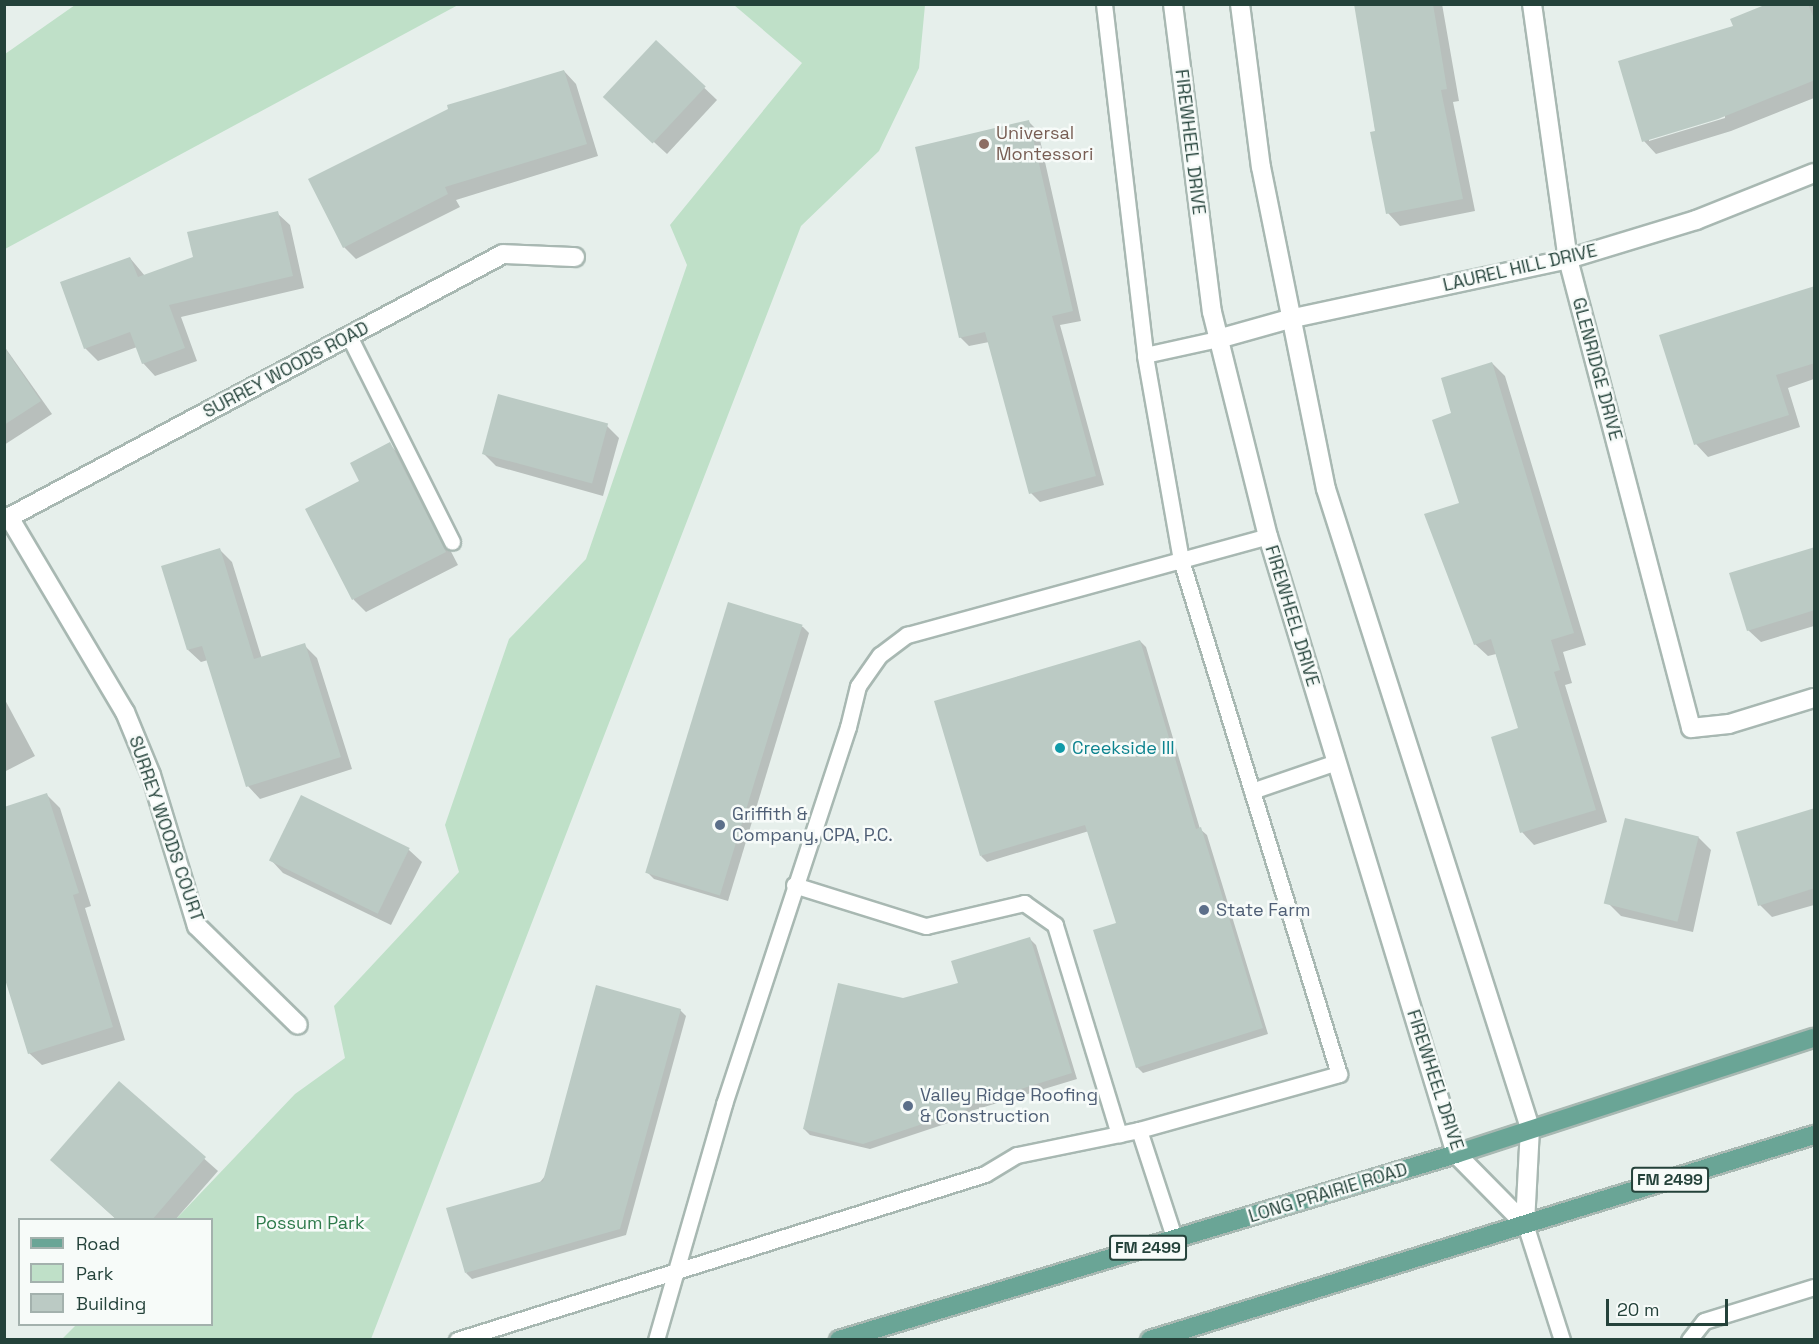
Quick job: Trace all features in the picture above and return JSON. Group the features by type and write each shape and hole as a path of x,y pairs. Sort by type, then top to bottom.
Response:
{"main road":[{"name":"LONG PRAIRIE ROAD","path":"839,1340 1456,1154 1530,1128 1815,1038"},
{"name":"FM 2499","path":"1150,1340 1815,1135"}],"street":[{"name":"FIREWHEEL DRIVE","path":"1173,4 1218,339 1268,536 1456,1154 1525,1224"},
{"path":"1240,4 1261,167 1289,319 1326,489 1530,1128 1525,1224"},
{"name":"GLENRIDGE DRIVE","path":"1532,4 1568,259 1691,728 1729,724 1815,698"},
{"name":"LAUREL HILL DRIVE","path":"1218,339 1289,319 1568,259 1696,220 1815,173"},
{"name":"SURREY WOODS ROAD","path":"7,518 503,254 575,257"},
{"name":"SURREY WOODS COURT","path":"7,518 125,712 151,775 197,926 298,1025"}],"lane":[{"path":"457,1340 985,1174 1017,1155 1139,1130 1339,1074 1181,560 1145,355 1104,4"},
{"path":"349,336 452,542"},
{"path":"1145,355 1218,339"},
{"path":"656,1340 724,1104 848,727 858,686 880,655 907,635 1268,536"},
{"path":"1252,791 1336,762"},
{"path":"795,885 926,926 1024,903 1055,926 1119,1134"},
{"path":"1139,1130 1175,1240"},
{"path":"1525,1224 1562,1340"},
{"path":"1689,1340 1704,1321 1815,1287"}],"green space":[{"path":"75,5 458,5 5,249 5,54"},
{"name":"Possum Park","path":"734,5 925,5 919,68 879,151 801,226 371,1339 62,1339 75,1326 213,1326 213,1218 177,1218 295,1094 345,1058 334,1006 459,872 445,825 509,639 586,559 687,265 670,225 802,63"}],"building":[{"path":"1354,4 1433,4 1447,89 1441,90 1463,199 1386,214 1370,132 1375,131"},
{"path":"1767,4 1808,4 1815,21 1815,80 1718,119 1642,142 1618,61 1733,26 1730,19"},
{"path":"656,40 706,86 653,143 603,97"},
{"path":"564,70 587,144 445,187 448,194 343,248 308,179 448,109 447,105"},
{"path":"1029,120 1073,311 1052,316 1096,476 1029,494 985,332 959,338 915,147"},
{"path":"278,211 293,276 169,305 185,348 142,364 130,332 84,349 60,282 130,257 138,277 193,257 187,232"},
{"path":"1815,286 1815,363 1776,375 1789,415 1694,445 1659,335"},
{"path":"4,347 41,401 4,425"},
{"path":"1492,362 1574,633 1551,640 1560,670 1554,672 1596,810 1520,833 1491,737 1518,728 1491,639 1474,645 1424,514 1459,503 1432,420 1451,413 1441,378"},
{"path":"498,394 608,424 592,483 482,454"},
{"path":"390,442 446,552 352,600 305,509 359,481 350,463"},
{"path":"1815,547 1815,610 1747,631 1729,573"},
{"path":"220,548 254,659 305,643 341,757 246,787 202,646 187,650 161,566"},
{"path":"728,602 803,625 720,895 645,873"},
{"path":"1140,640 1196,829 1201,827 1263,1028 1136,1068 1093,930 1116,923 1085,825 980,856 934,701"},
{"path":"47,793 79,893 73,895 113,1027 28,1054 4,976 4,807"},
{"path":"301,795 410,848 378,914 269,861"},
{"path":"1815,808 1815,888 1758,906 1736,832"},
{"path":"1625,818 1699,836 1677,922 1604,903"},
{"path":"1030,937 1072,1073 966,1106 967,1109 863,1144 803,1129 838,983 903,998 958,983 951,961"},
{"path":"596,985 681,1009 620,1229 465,1273 446,1208 543,1181"},
{"path":"119,1081 206,1157 154,1218 115,1218 50,1160"}],"place":[{"name":"Universal Montessori","path":"984,144"},
{"name":"Creekside III","path":"1060,748"},
{"name":"Griffith & Company, CPA, P.C.","path":"720,825"},
{"name":"State Farm","path":"1204,910"},
{"name":"Valley Ridge Roofing & Construction","path":"908,1106"}]}
